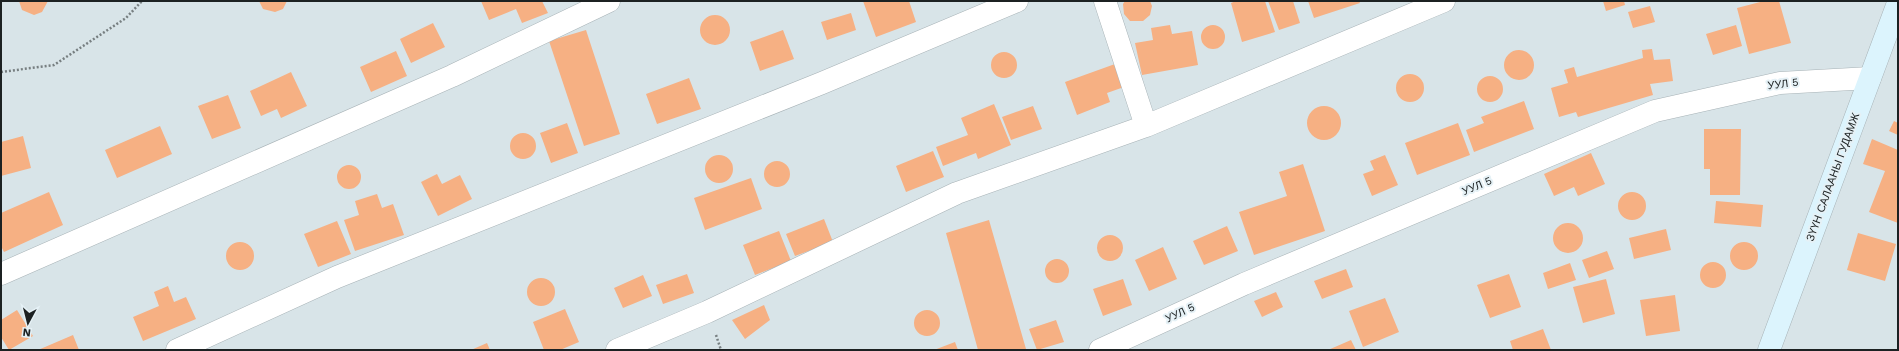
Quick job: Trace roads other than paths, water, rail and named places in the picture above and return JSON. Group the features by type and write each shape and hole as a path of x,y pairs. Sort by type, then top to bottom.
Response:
{"main road":[{"name":"ЗҮҮН САЛААНЫ ГУДАМЖ","path":"1769,350 1898,3"}],"street":[{"path":"1,274 452,76 609,1"},
{"path":"177,350 337,277 822,83 1017,1"},
{"path":"1105,1 1146,126"},
{"path":"617,350 707,312 957,193 1146,126 1444,1"},
{"name":"УУЛ 5","path":"1100,350 1244,284 1655,111 1780,82 1870,78"}]}
